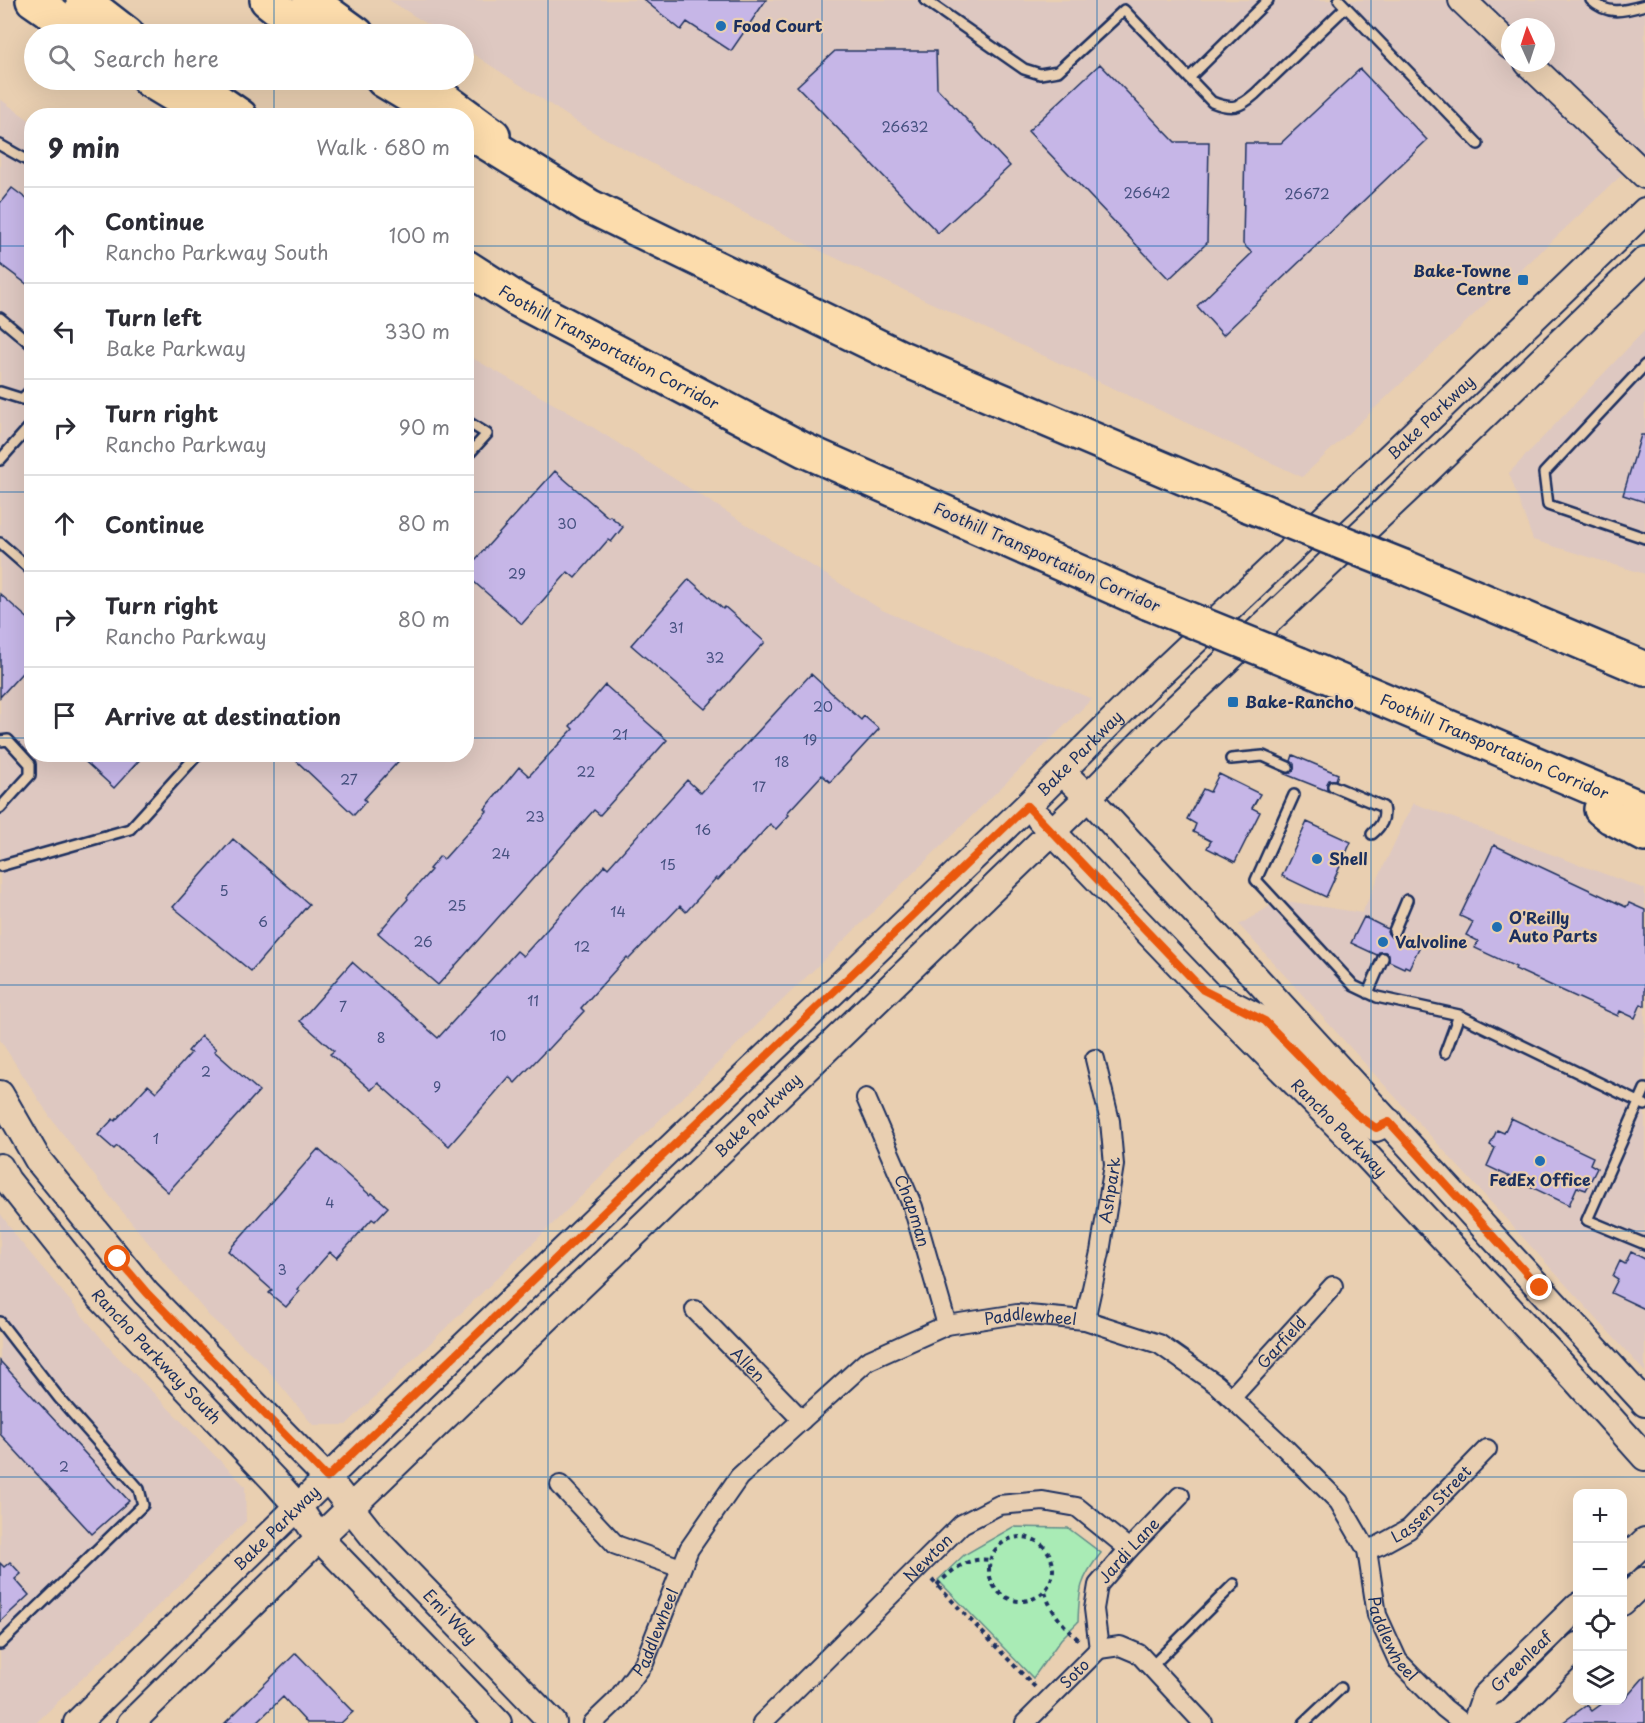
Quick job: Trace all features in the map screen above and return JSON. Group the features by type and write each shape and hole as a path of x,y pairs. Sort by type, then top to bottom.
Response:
{"highway":[{"path":"33,0 68,24"},
{"path":"83,0 114,24"},
{"path":"267,0 297,24"},
{"path":"310,0 343,24"},
{"path":"165,90 195,108"},
{"path":"201,90 228,108"},
{"path":"399,90 429,108"},
{"path":"432,90 456,108"},
{"path":"474,121 589,206"},
{"path":"474,135 589,206 904,359 1248,505 1404,567 1645,669"},
{"name":"Foothill Transportation Corridor","path":"474,273 516,299 804,450 1149,603 1645,810"},
{"path":"1404,567 1645,649"},
{"path":"1550,770 1611,817 1645,835"}],"main road":[{"path":"1467,5 1501,37"},
{"path":"1537,72 1645,175"},
{"name":"Bake Parkway","path":"76,1723 327,1478 1027,806 1146,687 1645,211"},
{"name":"Bake Parkway","path":"131,1723 319,1538 1088,797 1172,713 1645,260"},
{"path":"1062,772 1088,797 1389,1122 1645,1403"},
{"name":"Rancho Parkway","path":"1027,806 1360,1150 1645,1457"},
{"path":"1203,990 1265,1021 1357,1115 1376,1128 1389,1122"},
{"path":"0,1094 39,1160 147,1293 327,1478 351,1507"},
{"path":"2,1177 39,1160"},
{"name":"Rancho Parkway South","path":"2,1177 100,1297 298,1507 319,1538"},
{"name":"Emi Way","path":"351,1507 376,1540 553,1723"},
{"path":"319,1538 498,1723"},
{"path":"1627,1559 1645,1541"},
{"path":"1627,1598 1645,1580"},
{"name":"Greenleaf","path":"1476,1723 1485,1697 1573,1611"},
{"name":"Greenleaf","path":"1489,1723 1509,1714 1573,1651"}],"street":[{"name":"Ashpark","path":"1085,1320 1100,1252 1114,1165 1110,1121 1095,1059"},
{"name":"Chapman","path":"866,1098 913,1207 947,1325"},
{"name":"Garfield","path":"1231,1398 1333,1287"},
{"name":"Allen","path":"695,1310 802,1420"},
{"name":"Paddlewheel","path":"593,1723 616,1701 644,1663 688,1549 739,1477 867,1361 947,1325 1017,1314 1085,1320 1159,1344 1216,1384 1339,1502 1367,1550 1377,1615 1398,1662 1444,1708 1463,1723"},
{"name":"Lassen Street","path":"1367,1550 1409,1529 1487,1449"},
{"path":"560,1485 616,1545 681,1568"},
{"name":"Jardi Lane","path":"1096,1652 1094,1609 1098,1585 1180,1496"},
{"name":"Newton","path":"762,1723 962,1524 999,1505 1043,1501 1077,1507 1129,1549"},
{"path":"1096,1652 1120,1646 1139,1654 1203,1723"},
{"name":"Soto","path":"1025,1723 1096,1652"}],"lane":[{"path":"926,0 1024,69 1040,74 1058,71 1124,10 1212,102 1226,108 1242,105 1343,3 1478,144"},
{"path":"1189,78 1268,0"},
{"path":"1591,0 1599,8 1613,12 1645,5"},
{"path":"0,145 24,158"},
{"path":"0,318 24,338"},
{"path":"1645,365 1545,473 1548,505 1645,538"},
{"path":"0,392 24,400"},
{"path":"474,426 487,434 474,448"},
{"path":"0,460 24,433"},
{"path":"0,543 24,564"},
{"path":"0,741 8,740 24,757"},
{"path":"1231,759 1263,756 1288,767"},
{"path":"0,808 30,776 28,762"},
{"path":"0,866 130,829 191,762"},
{"path":"1333,786 1383,807 1385,814 1383,821 1372,834"},
{"path":"1294,795 1256,880 1354,986 1377,997 1459,1015 1642,1103"},
{"path":"1394,931 1407,900"},
{"path":"1368,993 1383,958"},
{"path":"1445,1053 1459,1015"},
{"path":"1645,1089 1642,1103 1587,1220 1645,1244"},
{"path":"0,1322 59,1398 139,1489 143,1505 0,1644"},
{"path":"1151,1667 1234,1584"},
{"path":"1304,1723 1341,1688"}],"path":[{"path":"1024,1537 1044,1546 1053,1566 1053,1577 1045,1591 1033,1599 1023,1602 1013,1601 1003,1597 990,1581 989,1560 994,1550 1003,1542 1024,1537"},
{"path":"937,1585 957,1567 981,1558 989,1560"},
{"path":"919,1566 1048,1700"},
{"path":"1045,1591 1048,1604 1056,1616 1096,1652"}],"shaded area":[{"path":"389,0 1645,0 1645,153 1302,477 776,230 586,128 474,55 474,24 427,24"},
{"path":"0,99 24,116 24,762 474,762 474,359 575,416 882,610 1092,699 346,1425 313,1425 263,1364 209,1316 112,1199 50,1117 0,1040"},
{"path":"1645,330 1645,574 1533,540 1509,473"},
{"path":"1413,803 1645,889 1645,1372 1239,925 1280,900 1362,913"},
{"path":"0,1213 19,1240 113,1352 245,1486 246,1521 36,1723 0,1723"}],"green space":[{"path":"1013,1527 1068,1528 1101,1553 1082,1585 1078,1622 1061,1639 1033,1678 938,1580 964,1555"}],"building":[{"name":"Food Court","path":"644,0 766,0 731,51 687,22 681,30"},
{"path":"835,51 936,51 937,88 1010,166 938,233 797,86"},
{"path":"1100,64 1175,142 1209,142 1207,243 1169,279 1028,131"},
{"path":"1360,69 1427,140 1223,335 1197,306 1252,253 1243,244 1245,143 1281,143"},
{"path":"12,188 24,197 24,282 0,264 0,203"},
{"path":"1641,435 1645,435 1645,502 1623,495"},
{"path":"555,471 608,517 610,516 623,527 611,542 608,540 575,578 568,572 522,624 474,582 474,561"},
{"path":"689,579 765,642 705,709 631,645"},
{"path":"0,594 24,615 24,671 0,697"},
{"path":"811,674 861,720 864,716 879,729 830,782 822,775 787,813 789,815 776,829 770,824 686,912 680,906 629,959 627,957 581,1008 584,1011 548,1050 515,1083 509,1077 449,1146 378,1083 371,1090 330,1054 334,1051 300,1021 352,962 438,1038 517,951 523,956 605,865 608,868 687,780 701,793"},
{"path":"605,685 667,740 600,815 594,810 438,985 378,933 408,899 407,897 440,856 444,859 487,811 485,809 519,767 529,776 573,729 570,726"},
{"path":"1293,755 1338,774 1336,780 1329,780 1327,784 1327,790 1330,792 1285,774 1291,773 1294,769 1291,761"},
{"path":"86,762 138,762 114,788"},
{"path":"298,762 398,762 364,799 366,801 354,815"},
{"path":"1219,774 1260,794 1252,808 1260,812 1235,862 1207,848 1211,841 1193,832 1196,824 1187,819 1203,789 1210,792"},
{"name":"Shell","path":"1307,822 1351,842 1326,897 1282,876"},
{"path":"233,839 309,904 251,971 173,907"},
{"path":"1494,845 1626,907 1629,903 1645,910 1645,1006 1641,1004 1635,1018 1620,1011 1618,1016 1475,948 1478,941 1466,935 1473,922 1460,916"},
{"name":"Valvoline","path":"1364,917 1388,929 1387,932 1391,937 1395,938 1400,934 1415,942 1414,946 1419,948 1409,968 1389,961 1389,954 1385,952 1379,952 1377,955 1351,943"},
{"path":"201,1036 216,1049 214,1051 259,1091 168,1192 117,1146 114,1149 98,1135 113,1119 115,1121 148,1085 156,1092 191,1053 188,1051"},
{"name":"FedEx Office","path":"1511,1118 1593,1157 1590,1164 1597,1168 1586,1190 1577,1187 1569,1205 1487,1166 1495,1148 1490,1145 1497,1130 1504,1133"},
{"path":"318,1149 370,1195 372,1193 388,1207 375,1221 372,1219 337,1258 330,1252 297,1289 300,1291 286,1307 269,1293 272,1290 228,1251"},
{"path":"1631,1252 1645,1259 1645,1309 1611,1293 1618,1279 1613,1276 1620,1261 1625,1264"},
{"path":"0,1361 129,1501 92,1534 0,1434"},
{"path":"10,1562 21,1574 15,1579 29,1595 0,1622 0,1563 4,1567"},
{"path":"296,1653 353,1712 341,1723 307,1723 283,1697 256,1723 225,1723"},
{"path":"1645,1676 1645,1723 1562,1723 1587,1705 1592,1711 1600,1705 1627,1705 1627,1696"}],"place":[{"name":"Food Court","path":"721,26"},
{"name":"Bake-Towne Centre","path":"1523,280"},
{"name":"Bake-Rancho","path":"1233,702"},
{"name":"Shell","path":"1317,859"},
{"name":"O'Reilly Auto Parts","path":"1497,927"},
{"name":"Valvoline","path":"1383,942"},
{"name":"FedEx Office","path":"1540,1161"}],"route":[{"path":"118,1259 147,1293 327,1478 1027,806 1203,990 1265,1021 1357,1115 1376,1128 1389,1122 1540,1288"}]}
